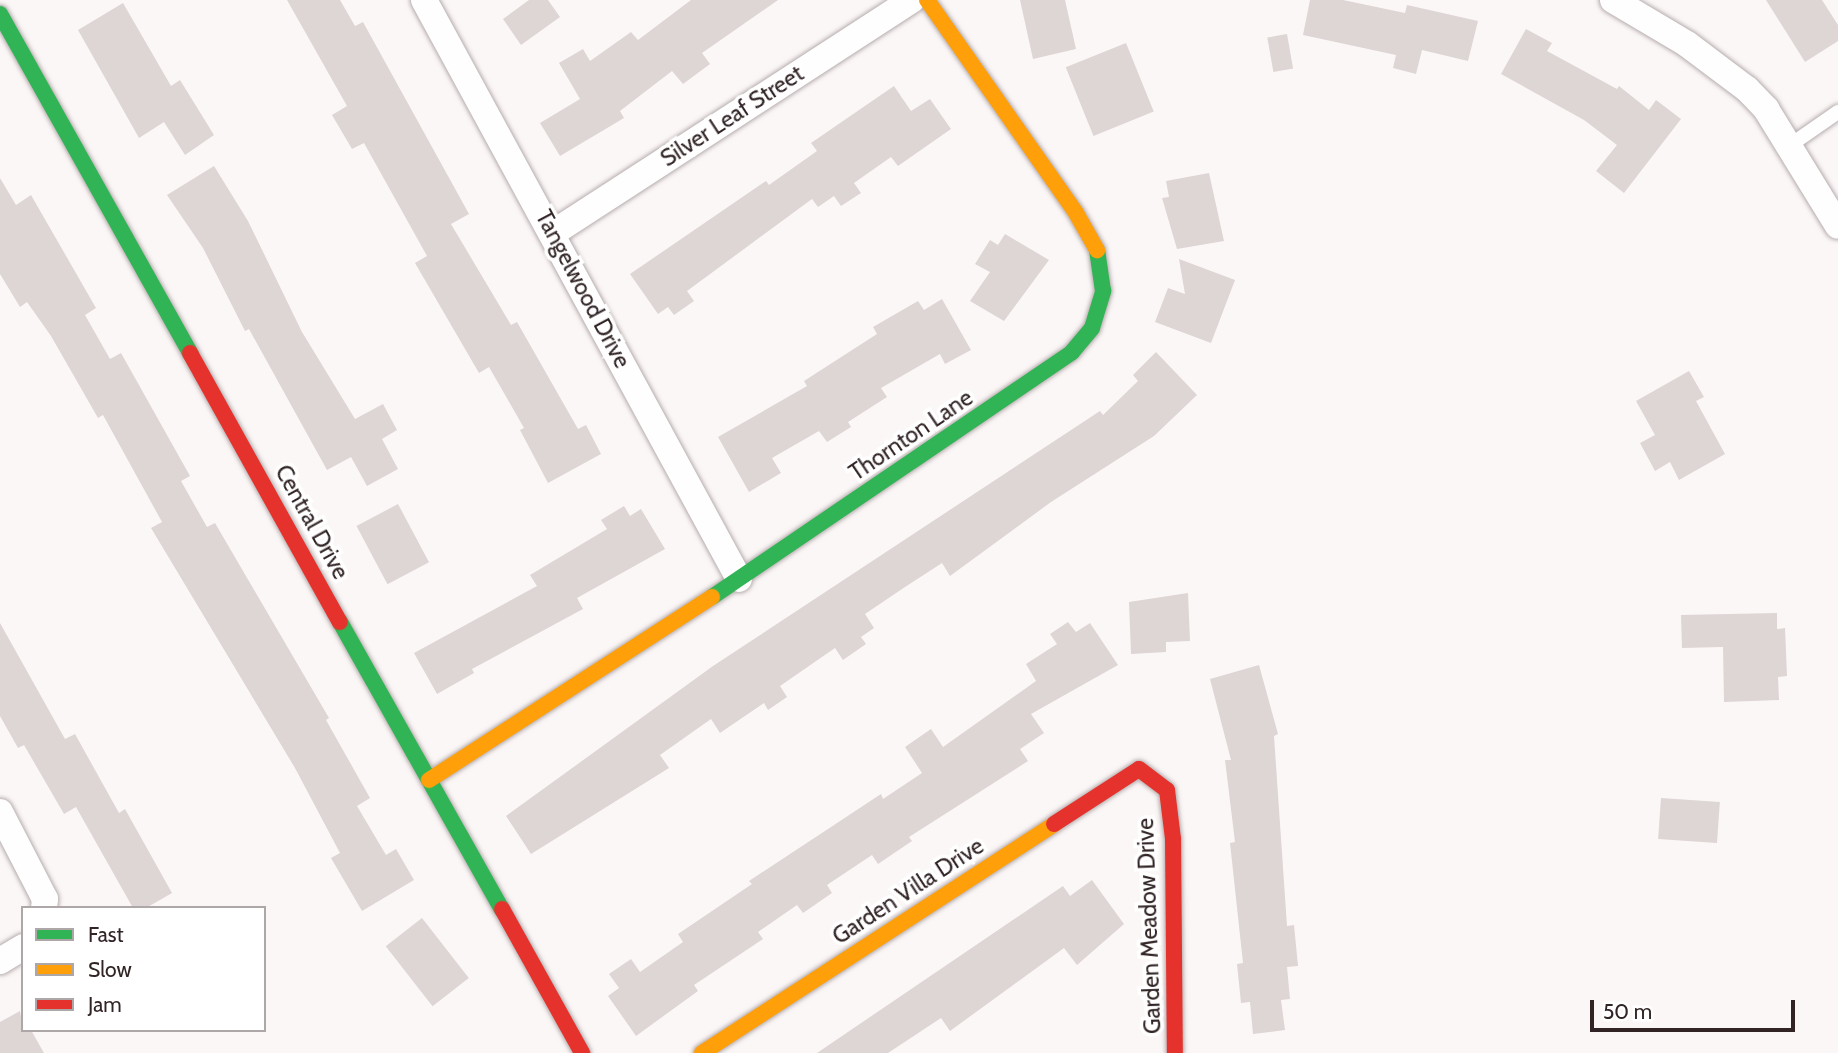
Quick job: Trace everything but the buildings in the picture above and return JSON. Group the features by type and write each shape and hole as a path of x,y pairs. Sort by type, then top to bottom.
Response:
{"street":[{"name":"Tangelwood Drive","path":"424,0 739,579"},
{"name":"Silver Leaf Street","path":"553,233 912,0"},
{"name":"Thornton Lane","path":"429,780 739,579 1072,352 1096,316 1103,291 1098,252 1076,213 927,0"},
{"path":"1614,0 1687,44 1747,89 1766,109 1838,226"},
{"name":"Central Drive","path":"0,14 582,1053"},
{"name":"Garden Villa Drive","path":"702,1053 1139,769"},
{"name":"Garden Meadow Drive","path":"1139,769 1167,790 1171,827 1175,1053"},
{"path":"0,812 45,899 44,906"},
{"path":"0,961 21,948"}],"lane":[{"path":"1789,146 1838,112"}],"traffic: fast":[{"path":"0,14 190,353"},
{"path":"712,597 1072,352 1092,328 1103,291 1097,250"},
{"path":"340,622 502,909"}],"traffic: slow":[{"path":"927,0 1076,213 1097,250"},
{"path":"429,780 712,597"},
{"path":"702,1053 1054,824"}],"traffic: jam":[{"path":"190,353 340,622"},
{"path":"1054,824 1139,769 1167,790 1173,839 1175,1053"},
{"path":"502,909 582,1053"}]}
